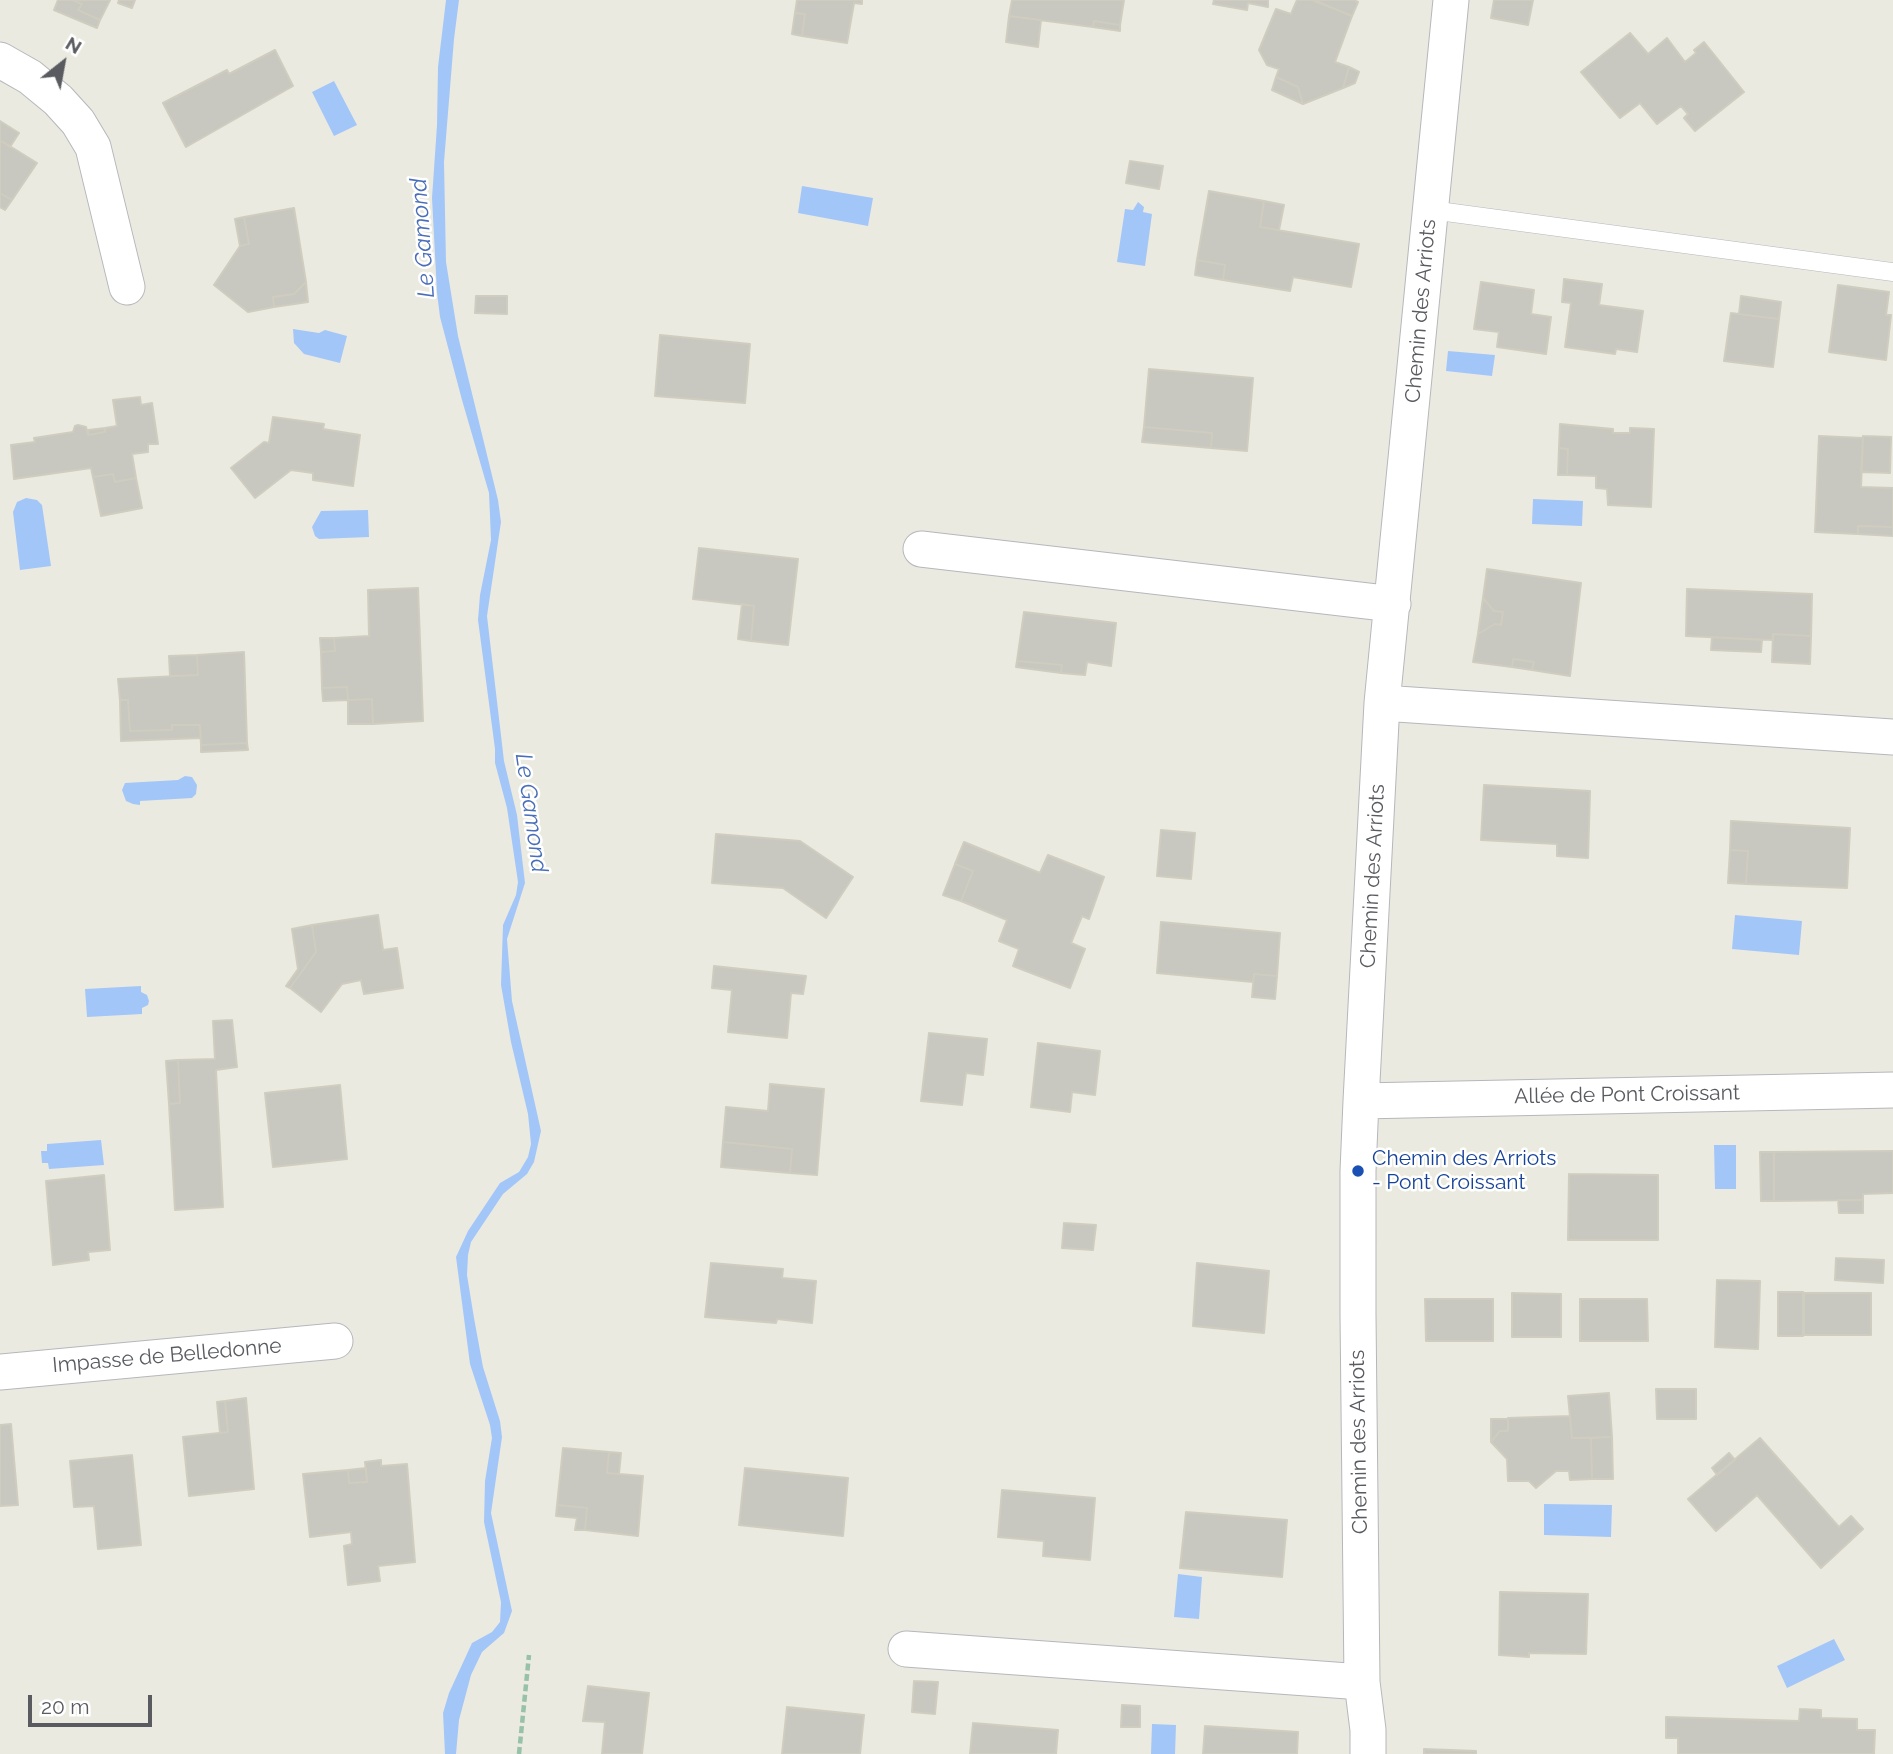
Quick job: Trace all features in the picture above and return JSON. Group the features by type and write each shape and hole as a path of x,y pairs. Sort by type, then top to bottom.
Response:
{"street":[{"name":"Chemin des Arriots","path":"1367,1754 1368,1730 1362,1682 1358,1171 1361,1101 1382,703 1451,0"},
{"path":"0,60 30,77 58,100 78,122 93,147 127,287"},
{"path":"921,550 1393,604"},
{"path":"1382,703 1893,737"},
{"name":"Allée de Pont Croissant","path":"1361,1101 1893,1090"},
{"name":"Impasse de Belledonne","path":"0,1372 335,1341"},
{"path":"906,1649 1362,1682"}],"lane":[{"path":"1431,210 1893,272"}],"path":[{"path":"519,1754 529,1655"}],"water":[{"path":"446,0 459,0 444,162 446,262 458,336 501,522 487,616 504,761 517,815 525,883 507,939 512,1001 541,1131 534,1162 527,1174 503,1194 471,1242 468,1255 467,1275 483,1367 500,1421 502,1437 491,1513 512,1611 504,1633 482,1652 471,1675 459,1720 456,1754 445,1754 443,1713 449,1693 472,1643 492,1632 500,1622 501,1602 484,1522 485,1481 492,1438 470,1364 456,1257 468,1231 500,1183 519,1172 528,1157 531,1144 528,1114 501,985 503,925 516,895 518,882 507,808 495,763 478,620 491,540 489,493 440,317 437,293 432,198 438,67"},
{"path":"334,81 357,125 334,136 312,92"},
{"path":"802,186 873,198 868,226 798,213"},
{"path":"1138,202 1144,207 1143,212 1152,214 1145,266 1117,262 1125,209 1133,210"},
{"path":"293,329 319,333 325,330 347,336 340,363 304,354 294,343"},
{"path":"1448,351 1495,355 1492,376 1446,371"},
{"path":"26,498 37,500 42,505 51,566 20,570 13,512 17,502"},
{"path":"1533,499 1583,501 1582,526 1532,524"},
{"path":"368,510 369,537 319,539 315,536 312,527 321,511"},
{"path":"185,776 192,777 197,785 196,794 192,798 140,801 140,805 126,801 122,790 125,783 178,780"},
{"path":"1735,915 1802,921 1799,955 1732,949"},
{"path":"141,986 141,992 147,995 149,1001 148,1005 142,1008 142,1014 87,1017 85,989"},
{"path":"101,1140 104,1165 49,1169 48,1163 42,1163 41,1151 47,1151 47,1144"},
{"path":"1714,1145 1736,1145 1736,1189 1715,1189"},
{"path":"1544,1504 1612,1505 1611,1537 1544,1535"},
{"path":"1178,1574 1202,1577 1199,1619 1174,1617"},
{"path":"1834,1639 1845,1660 1787,1688 1777,1666"},
{"path":"1152,1724 1176,1725 1175,1754 1151,1754"}],"building":[{"path":"58,0 72,0 82,4 78,10 100,20 97,28 54,10"},
{"path":"72,0 110,0 100,20 78,10 82,4"},
{"path":"119,0 135,0 132,8 118,3"},
{"path":"797,0 862,0 862,4 854,3 847,43 802,36 805,14 795,13"},
{"path":"1012,0 1124,0 1120,25 1094,21 1093,27 1009,16"},
{"path":"1214,0 1268,0 1268,7 1248,3 1247,10 1213,4"},
{"path":"1297,0 1312,0 1352,16 1335,62 1349,67 1343,88 1303,104 1298,87 1276,77 1279,69 1267,65 1259,50 1276,9 1291,14"},
{"path":"1314,0 1354,0 1358,2 1352,16"},
{"path":"1494,0 1533,0 1528,25 1491,18"},
{"path":"795,13 805,14 802,36 792,34"},
{"path":"1009,16 1041,20 1038,47 1006,42"},
{"path":"1094,21 1120,25 1120,31 1093,27"},
{"path":"1630,33 1648,54 1667,38 1685,62 1704,42 1744,92 1695,131 1684,118 1688,114 1681,106 1657,124 1640,103 1620,118 1581,72"},
{"path":"275,50 293,86 186,147 163,103 227,70 229,74"},
{"path":"1349,67 1359,72 1355,83 1343,88"},
{"path":"1276,77 1298,87 1303,104 1272,90"},
{"path":"0,121 19,133 10,147 0,140"},
{"path":"0,140 37,163 12,200 0,193"},
{"path":"1130,161 1163,166 1159,189 1126,183"},
{"path":"1209,191 1264,201 1260,227 1359,244 1351,287 1293,277 1290,291 1223,280 1225,265 1197,260"},
{"path":"0,193 12,200 5,210 0,207"},
{"path":"1264,201 1284,205 1279,230 1260,227"},
{"path":"294,208 306,282 294,294 273,297 274,307 248,312 214,285 240,246 249,244 244,217"},
{"path":"244,217 249,244 240,246 235,219"},
{"path":"1197,260 1225,265 1223,280 1195,275"},
{"path":"1564,279 1602,284 1599,305 1643,311 1637,352 1616,349 1615,354 1565,347 1571,303 1562,302"},
{"path":"306,282 308,302 274,307 273,297 294,294"},
{"path":"1481,282 1534,290 1531,314 1551,317 1546,354 1497,347 1499,332 1474,329"},
{"path":"1838,285 1889,292 1886,315 1891,315 1886,360 1829,352"},
{"path":"476,296 507,296 507,314 475,313"},
{"path":"1741,296 1781,302 1779,319 1739,314"},
{"path":"1731,313 1779,319 1773,367 1724,361"},
{"path":"660,335 750,344 745,403 655,396"},
{"path":"1149,369 1253,378 1247,451 1211,448 1212,433 1144,427"},
{"path":"140,397 141,405 152,403 158,444 148,444 148,452 132,454 136,478 115,482 113,474 93,477 91,468 14,479 11,445 35,442 34,438 73,432 78,425 86,427 88,435 105,432 105,428 117,426 113,400"},
{"path":"273,417 324,424 323,429 360,435 353,486 313,480 313,473 291,470 255,498 231,468 264,442 269,443"},
{"path":"1560,424 1613,429 1613,433 1630,433 1630,428 1654,429 1651,507 1608,505 1607,489 1596,488 1596,476 1567,475 1568,449 1559,448"},
{"path":"1144,427 1212,433 1211,448 1142,442"},
{"path":"105,428 105,432 88,435 88,430"},
{"path":"1819,436 1863,438 1861,487 1893,488 1893,527 1858,526 1858,534 1815,532"},
{"path":"1863,436 1891,437 1890,473 1861,472"},
{"path":"1559,448 1568,449 1567,475 1558,475"},
{"path":"113,474 115,482 136,478 142,508 101,516 93,477"},
{"path":"1858,526 1893,527 1893,536 1858,534"},
{"path":"699,548 798,559 788,645 751,641 754,606 693,599"},
{"path":"1487,569 1581,583 1570,676 1532,670 1534,662 1513,659 1512,667 1473,662 1478,634 1495,624 1501,625 1503,612 1494,611 1483,598"},
{"path":"418,588 423,721 373,724 372,699 348,700 347,687 322,688 321,652 335,651 334,638 369,636 368,590"},
{"path":"1687,589 1812,594 1811,636 1773,634 1773,640 1686,636"},
{"path":"1483,598 1494,611 1503,612 1501,625 1495,624 1478,634"},
{"path":"742,604 754,606 751,641 738,639"},
{"path":"1024,612 1116,623 1111,666 1087,662 1085,675 1061,673 1062,665 1017,661"},
{"path":"1773,634 1811,636 1810,664 1772,662"},
{"path":"1712,637 1762,640 1761,652 1711,650"},
{"path":"320,638 334,638 335,651 321,652"},
{"path":"244,652 247,743 201,745 200,725 172,725 172,730 130,731 128,700 120,700 118,679 198,675 197,655"},
{"path":"197,655 198,675 170,676 169,656"},
{"path":"1513,659 1534,662 1532,670 1512,667"},
{"path":"1017,661 1062,665 1061,673 1016,667"},
{"path":"347,687 348,700 323,701 322,688"},
{"path":"372,699 373,724 348,724 348,700"},
{"path":"120,700 128,700 130,731 172,730 172,725 200,725 201,738 121,741"},
{"path":"247,743 248,750 201,752 201,745"},
{"path":"1484,785 1590,791 1588,858 1557,856 1557,844 1481,840"},
{"path":"1731,821 1850,828 1847,888 1746,884 1748,851 1730,850"},
{"path":"1161,830 1195,833 1191,879 1157,876"},
{"path":"716,834 800,841 853,877 826,918 783,888 712,883"},
{"path":"964,842 1040,873 1048,855 1104,877 1089,919 1082,916 1071,943 1085,949 1070,988 1013,966 1019,949 999,941 1007,920 961,901 973,871 955,864"},
{"path":"1730,850 1748,851 1746,884 1728,883"},
{"path":"955,864 973,871 961,901 943,895"},
{"path":"378,915 383,950 397,948 403,988 364,994 361,980 342,984 321,1012 290,988 316,952 312,925"},
{"path":"1161,922 1280,933 1277,976 1254,974 1253,982 1157,973"},
{"path":"312,925 316,952 290,988 286,986 298,969 292,929"},
{"path":"714,966 806,976 803,994 791,993 787,1038 728,1032 732,990 712,988"},
{"path":"1254,974 1277,976 1275,999 1252,997"},
{"path":"232,1020 237,1067 216,1070 223,1207 175,1210 169,1104 180,1103 178,1060 215,1059 213,1021"},
{"path":"929,1033 987,1039 983,1075 966,1073 962,1105 921,1101"},
{"path":"1038,1043 1100,1051 1095,1095 1072,1092 1070,1112 1031,1107"},
{"path":"178,1060 180,1103 169,1104 166,1061"},
{"path":"770,1084 824,1089 817,1175 790,1173 792,1149 723,1142 726,1107 768,1111"},
{"path":"340,1085 347,1159 273,1167 265,1093"},
{"path":"723,1142 792,1149 790,1173 721,1167"},
{"path":"1893,1151 1893,1193 1863,1194 1863,1200 1774,1201 1774,1152"},
{"path":"1760,1152 1774,1152 1774,1201 1761,1201"},
{"path":"1569,1174 1658,1175 1658,1240 1568,1240"},
{"path":"104,1175 110,1250 88,1252 89,1260 53,1265 46,1181"},
{"path":"1838,1200 1863,1200 1863,1213 1839,1213"},
{"path":"1064,1223 1096,1225 1093,1250 1062,1248"},
{"path":"1836,1258 1884,1260 1883,1283 1835,1280"},
{"path":"711,1263 783,1269 782,1278 816,1281 812,1323 705,1317"},
{"path":"1197,1263 1269,1271 1264,1333 1193,1326"},
{"path":"1717,1280 1760,1281 1758,1349 1715,1347"},
{"path":"1778,1292 1803,1292 1803,1336 1778,1336"},
{"path":"1512,1293 1561,1294 1561,1337 1512,1337"},
{"path":"1804,1293 1871,1293 1871,1335 1804,1335"},
{"path":"1425,1299 1493,1299 1493,1341 1426,1341"},
{"path":"1580,1299 1647,1299 1648,1341 1580,1341"},
{"path":"1656,1389 1696,1389 1696,1419 1657,1419"},
{"path":"1609,1393 1612,1437 1572,1438 1568,1396"},
{"path":"246,1398 254,1489 189,1496 183,1437 228,1432 225,1401"},
{"path":"225,1401 228,1432 220,1433 217,1402"},
{"path":"1570,1416 1572,1438 1591,1438 1592,1479 1570,1480 1569,1471 1556,1471 1536,1488 1529,1481 1508,1481 1507,1459 1491,1442 1500,1431 1508,1431 1508,1418"},
{"path":"1491,1419 1508,1419 1508,1431 1500,1431 1491,1442"},
{"path":"11,1424 18,1505 0,1506 0,1425"},
{"path":"1612,1437 1613,1479 1592,1479 1591,1438"},
{"path":"1760,1438 1839,1527 1851,1516 1863,1529 1821,1568 1757,1495 1716,1531 1688,1499"},
{"path":"563,1448 609,1452 607,1473 643,1476 638,1536 585,1530 587,1508 557,1505"},
{"path":"609,1452 621,1453 619,1474 607,1473"},
{"path":"1729,1453 1735,1460 1717,1475 1712,1468"},
{"path":"132,1455 141,1545 98,1549 94,1506 74,1507 70,1461"},
{"path":"381,1460 381,1466 407,1464 415,1562 378,1566 380,1581 348,1585 344,1546 352,1544 351,1532 310,1537 303,1474 348,1470 349,1483 367,1482 365,1462"},
{"path":"366,1468 367,1482 349,1483 348,1470"},
{"path":"745,1468 848,1478 843,1536 739,1525"},
{"path":"1002,1490 1095,1498 1090,1560 1043,1556 1044,1541 998,1537"},
{"path":"557,1505 587,1508 585,1530 575,1530 577,1518 556,1516"},
{"path":"1186,1512 1287,1520 1282,1577 1180,1568"},
{"path":"1500,1592 1588,1594 1586,1654 1529,1653 1529,1657 1499,1655"},
{"path":"914,1681 938,1682 935,1714 912,1712"},
{"path":"588,1686 649,1693 642,1754 602,1754 605,1722 583,1721"},
{"path":"1122,1705 1140,1706 1140,1727 1121,1727"},
{"path":"787,1707 864,1715 860,1754 782,1754"},
{"path":"1800,1709 1821,1710 1821,1718 1857,1719 1857,1730 1875,1730 1874,1754 1678,1754 1678,1738 1666,1738 1666,1717 1799,1721"},
{"path":"973,1723 1058,1730 1056,1754 970,1754"},
{"path":"1205,1726 1298,1732 1297,1754 1203,1754"},
{"path":"1424,1749 1476,1751 1476,1754 1424,1754"}],"place":[{"name":"Chemin des Arriots - Pont Croissant","path":"1358,1171"}],"water label":[{"name":"Le Gamond","path":"423,238"},
{"name":"Le Gamond","path":"531,813"}]}
